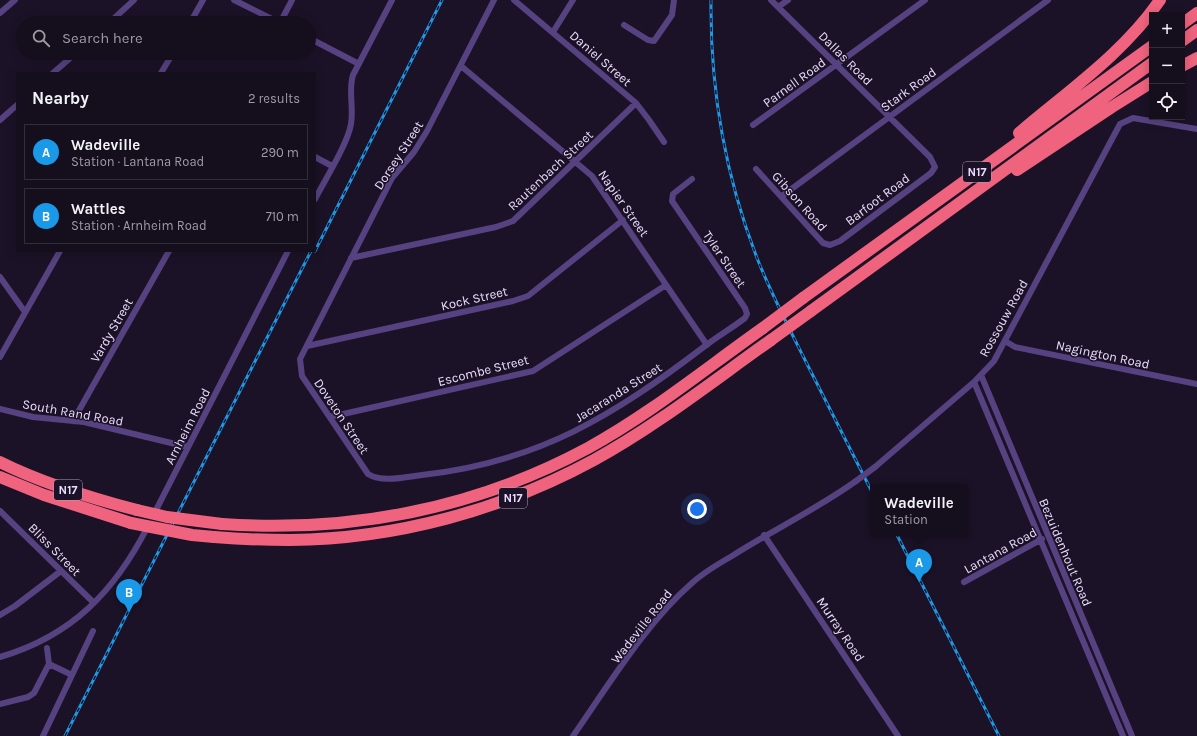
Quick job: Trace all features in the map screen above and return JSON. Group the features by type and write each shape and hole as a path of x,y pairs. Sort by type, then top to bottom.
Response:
{"highway":[{"path":"982,168 1007,143 1109,56 1138,28 1160,0"},
{"path":"1185,22 1197,13"},
{"path":"1185,39 1197,30"},
{"name":"N17","path":"0,462 48,483 92,498 167,517 222,524 290,526 370,520 440,506 503,487 550,467 614,432 654,407 1149,48"},
{"path":"1185,64 1197,58"},
{"name":"N17","path":"0,477 44,495 131,523 214,537 291,540 373,534 446,519 515,497 561,477 626,441 811,311 1149,65"},
{"path":"906,242 959,209 1149,84"}],"street":[{"path":"0,13 15,0"},
{"path":"117,16 134,0"},
{"path":"194,16 203,0"},
{"path":"234,0 266,16"},
{"path":"284,16 292,0"},
{"path":"316,197 350,129 352,115 351,80 392,0"},
{"name":"Dorsey Street","path":"300,365 302,355 392,178 414,152 428,131 494,0"},
{"name":"Daniel Street","path":"514,0 636,103 664,142"},
{"path":"553,32 573,0"},
{"path":"624,25 648,40 654,41 672,15 674,0"},
{"name":"Dallas Road","path":"771,0 930,157 935,167"},
{"path":"778,7 788,0"},
{"name":"Parnell Road","path":"753,125 925,0"},
{"name":"Stark Road","path":"782,196 888,116 1048,0"},
{"path":"316,42 359,64"},
{"path":"55,72 68,60"},
{"path":"162,72 169,60"},
{"name":"Napier Street","path":"460,66 576,161 596,180 707,345"},
{"name":"Rautenbach Street","path":"351,258 509,222 516,218 636,103"},
{"path":"0,120 16,106"},
{"name":"Rossouw Road","path":"764,535 832,498 875,468 974,382 994,361 1120,124 1133,118 1140,118 1197,129"},
{"path":"316,158 332,166"},
{"name":"Barfoot Road","path":"830,245 840,241 931,173 935,167"},
{"name":"Gibson Road","path":"756,169 823,243 830,245"},
{"name":"Tyler Street","path":"692,179 673,194 672,200 746,311 744,318 707,345"},
{"name":"Kock Street","path":"307,346 513,301 528,296 623,220"},
{"path":"0,357 59,252"},
{"name":"Vardy Street","path":"73,421 168,252"},
{"name":"Arnheim Road","path":"0,657 17,652 50,637 71,623 94,604 121,571 136,549 287,252"},
{"path":"0,277 25,312"},
{"name":"Escombe Street","path":"330,417 532,371 666,285"},
{"name":"Nagington Road","path":"1005,341 1015,346 1197,384"},
{"name":"Jacaranda Street","path":"372,476 396,478 451,472 495,462 547,444 585,427 613,411 673,371 707,345"},
{"name":"Doveton Street","path":"300,365 302,376 365,470 372,476"},
{"name":"Bezuidenhout Road","path":"981,375 1047,536 1132,736"},
{"name":"Bezuidenhout Road","path":"974,382 1123,736"},
{"name":"South Rand Road","path":"0,409 33,417 73,421 188,447"},
{"path":"1006,457 1013,453"},
{"name":"Bliss Street","path":"0,511 94,604"},
{"name":"Wadeville Road","path":"573,736 641,641 673,600 709,570 764,535"},
{"name":"Murray Road","path":"764,535 898,736"},
{"name":"Lantana Road","path":"964,582 1047,536"},
{"path":"0,614 15,606 62,571"},
{"path":"1064,596 1072,593"},
{"path":"43,736 93,631"},
{"path":"0,704 31,695 49,664 47,648"},
{"path":"49,664 72,675"},
{"path":"1111,706 1118,703"}],"railway":[{"path":"316,249 442,0"},
{"path":"711,0 713,66 722,131 728,163 746,227 757,258 779,307 870,488"},
{"path":"65,736 310,252"},
{"path":"898,536 999,736"}],"place":[{"name":"Wadeville","path":"919,582"},
{"name":"Wattles","path":"129,612"}]}
